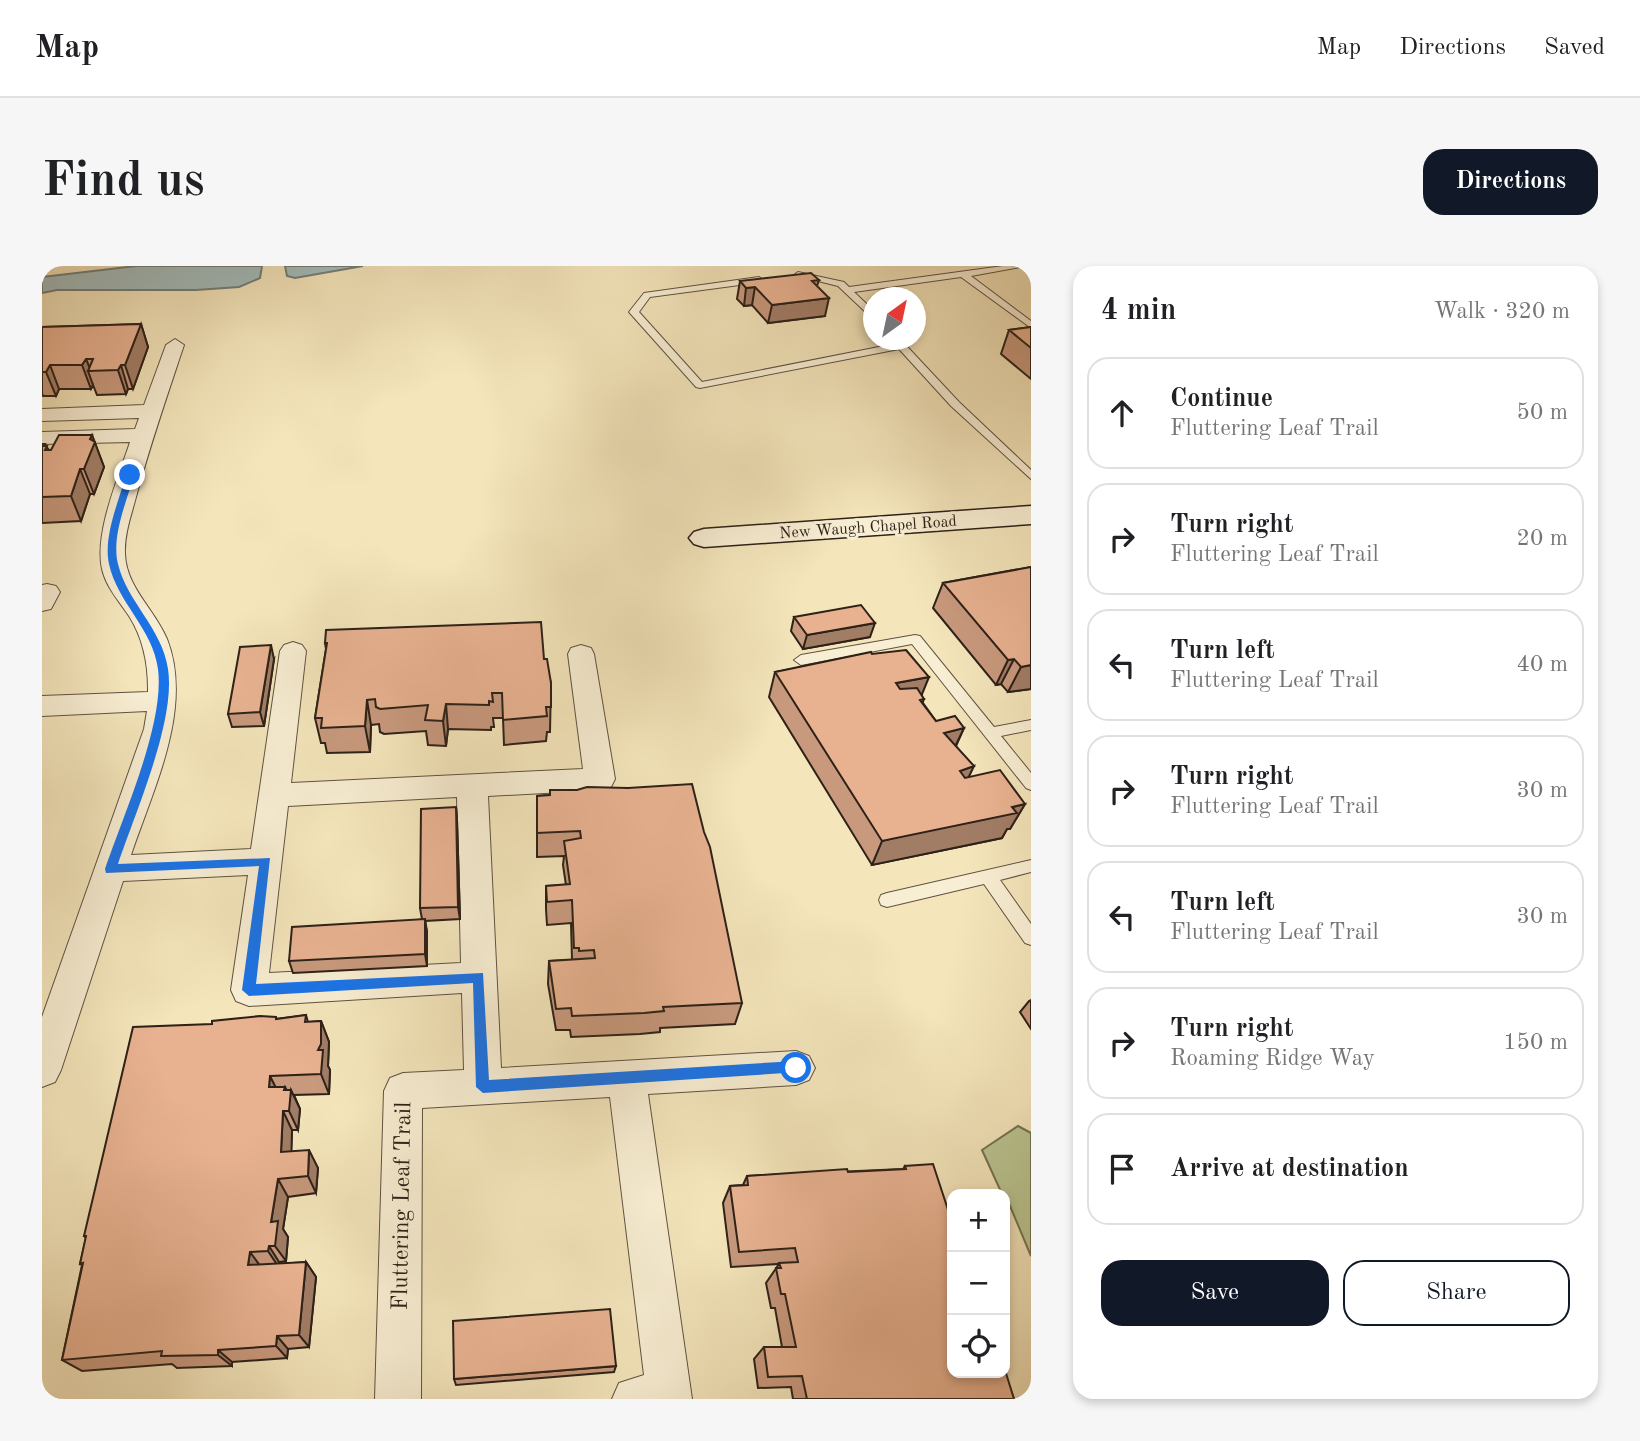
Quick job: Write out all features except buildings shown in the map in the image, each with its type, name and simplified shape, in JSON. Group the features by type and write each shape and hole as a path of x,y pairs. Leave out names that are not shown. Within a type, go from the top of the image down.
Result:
{"street":[{"path":"42,1070 158,729 163,701 163,668 147,625 123,591 113,562 114,536 175,345"},
{"path":"42,415 148,423"},
{"path":"42,438 148,423"},
{"name":"New Waugh Chapel Road","path":"704,538 1031,515"},
{"path":"293,651 249,990 479,977"},
{"path":"274,795 600,779 582,654"},
{"path":"42,706 163,701"},
{"path":"472,785 483,1087"},
{"path":"110,869 266,861"},
{"name":"Fluttering Leaf Trail","path":"398,1399 403,1091 796,1068"},
{"path":"627,1078 659,1398"}],"lane":[{"path":"847,290 1022,266"},
{"path":"784,276 797,274 841,284 863,307"},
{"path":"962,274 1031,325"},
{"path":"770,278 647,295 634,312 700,385 863,350"},
{"path":"906,350 955,404 1031,476"},
{"path":"801,660 915,639 1031,784"},
{"path":"990,733 1031,725"},
{"path":"887,900 1031,866"},
{"path":"988,876 1031,938"}],"green space":[{"path":"1018,1126 1031,1133 1031,1256 1010,1206 1010,1189 1000,1189 982,1150"}],"water":[{"path":"136,266 262,266 260,278 239,287 196,290 57,290 42,293 42,277"},
{"path":"285,266 363,266 295,278 287,276"}],"route":[{"path":"130,475 114,536 113,562 123,591 147,625 163,668 163,701 158,729 110,869 266,861 249,990 479,977 483,1087 796,1068"}]}
